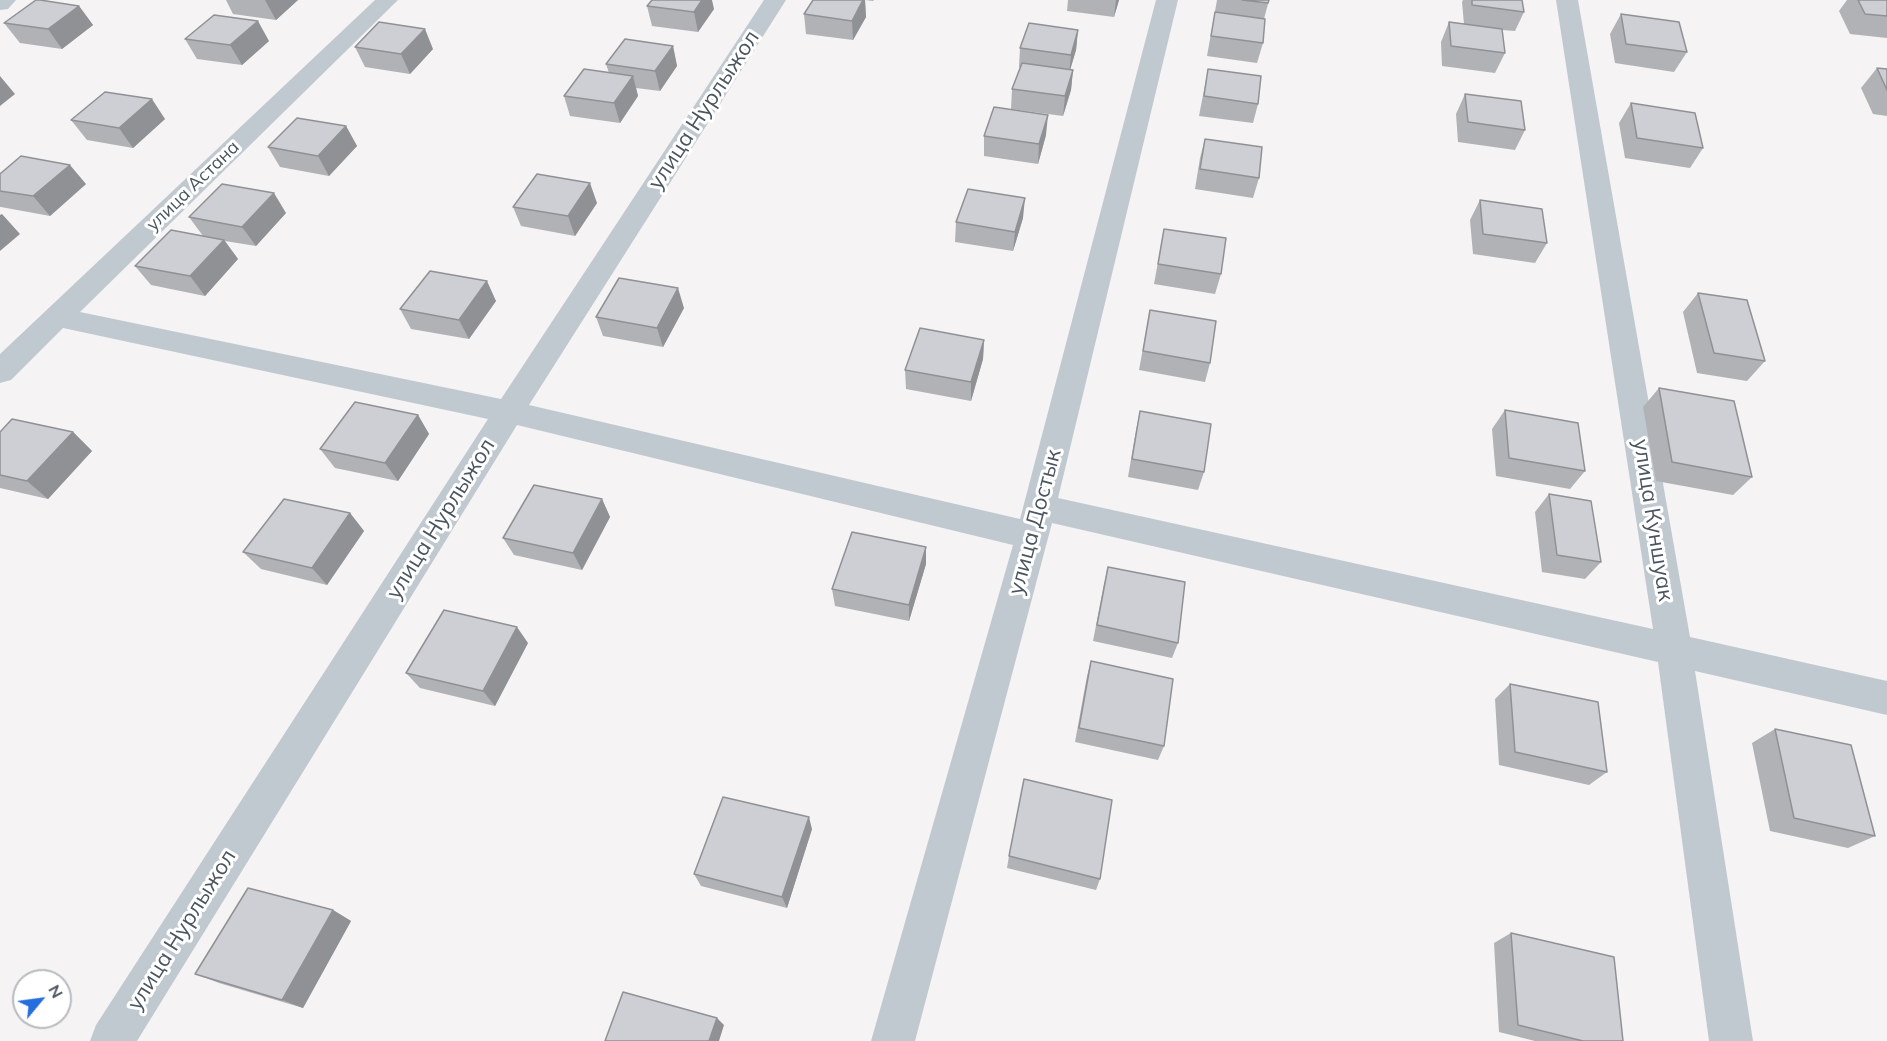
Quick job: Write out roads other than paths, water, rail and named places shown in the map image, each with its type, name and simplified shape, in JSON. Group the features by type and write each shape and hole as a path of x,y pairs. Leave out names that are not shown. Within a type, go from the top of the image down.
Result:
{"street":[{"path":"0,4 5,0"},
{"name":"улица Астана","path":"0,372 387,0"},
{"name":"улица Нурлыжол","path":"112,1041 509,412 775,0"},
{"name":"улица Достык","path":"893,1041 1036,522 1167,0"},
{"name":"улица Куншуак","path":"1568,0 1674,650 1731,1041"},
{"path":"58,317 1036,522 1674,650 1887,698"}]}
